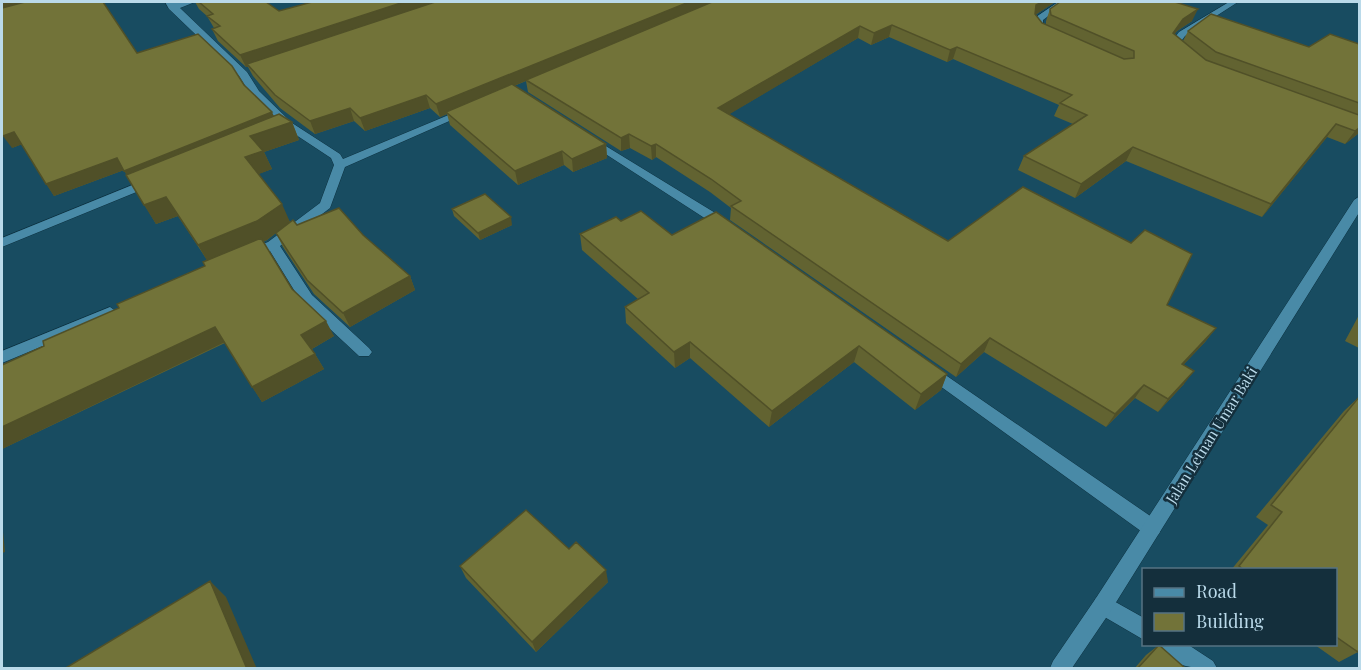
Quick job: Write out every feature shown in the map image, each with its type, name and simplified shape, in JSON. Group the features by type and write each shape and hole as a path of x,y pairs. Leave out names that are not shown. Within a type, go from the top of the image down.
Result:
{"street":[{"path":"170,4 190,2"},
{"path":"1053,38 1042,31 1038,25 1038,19 1063,2"},
{"path":"1197,62 1174,45 1182,34 1234,2"},
{"path":"170,4 249,72 255,93 282,127 336,156 340,165 326,205 273,245 230,263"},
{"path":"340,165 482,105"},
{"path":"583,135 738,234"},
{"path":"2,243 167,175"},
{"name":"Jalan Letnan Umar Baki","path":"1060,669 1103,605 1359,200"},
{"path":"273,245 307,299 364,352"},
{"path":"2,357 121,308"},
{"path":"911,357 1152,528"},
{"path":"1103,605 1142,629"},
{"path":"1169,646 1206,669"}],"building":[{"path":"25,2 103,2 137,53 198,34 232,66 244,85 272,112 124,171 117,158 46,184 14,132 3,136 2,134 2,8"},
{"path":"199,2 266,2 279,11 312,2 404,2 240,55 212,29 220,26 207,16 213,14"},
{"path":"435,2 689,2 436,104 426,95 360,118 350,108 310,121 275,95 247,64"},
{"path":"712,2 1042,2 1036,5 1035,14 1042,23 1124,59 1134,58 1134,51 1051,15 1050,9 1060,2 1175,2 1198,9 1183,19 1173,33 1206,60 1359,115 1359,128 1355,131 1336,124 1271,204 1133,147 1081,184 1024,156 1087,115 1060,103 1072,95 957,47 950,50 892,25 874,33 860,26 718,108 948,241 1023,187 1131,243 1145,230 1192,254 1167,305 1216,328 1182,364 1194,371 1168,399 1144,385 1115,414 990,338 961,364 731,206 741,201 711,179 656,144 651,146 629,134 621,138 526,80"},
{"path":"1211,14 1309,47 1330,34 1359,44 1359,103 1216,52 1188,31"},
{"path":"512,84 606,144 572,159 562,151 515,171 446,112"},
{"path":"279,114 292,122 250,136 263,151 245,157 282,204 257,221 198,245 166,197 144,205 126,175"},
{"path":"485,194 511,217 478,233 452,209"},
{"path":"339,208 363,235 410,276 343,313 307,280 276,233 293,220 297,225"},
{"path":"641,211 672,235 716,212 947,374 921,394 859,346 772,411 690,342 674,352 625,307 649,293 580,234 616,217 621,221"},
{"path":"261,238 292,289 326,321 301,335 315,354 252,387 215,327 2,427 2,365 44,346 43,341 119,308 117,304 205,266 203,262"},
{"path":"1359,397 1358,652 1337,637 1337,568 1242,568 1239,566 1282,512 1271,505"},
{"path":"526,510 569,549 576,542 606,570 532,642 460,566"},
{"path":"210,581 247,669 64,669"},
{"path":"1160,646 1186,669 1137,669"}]}
